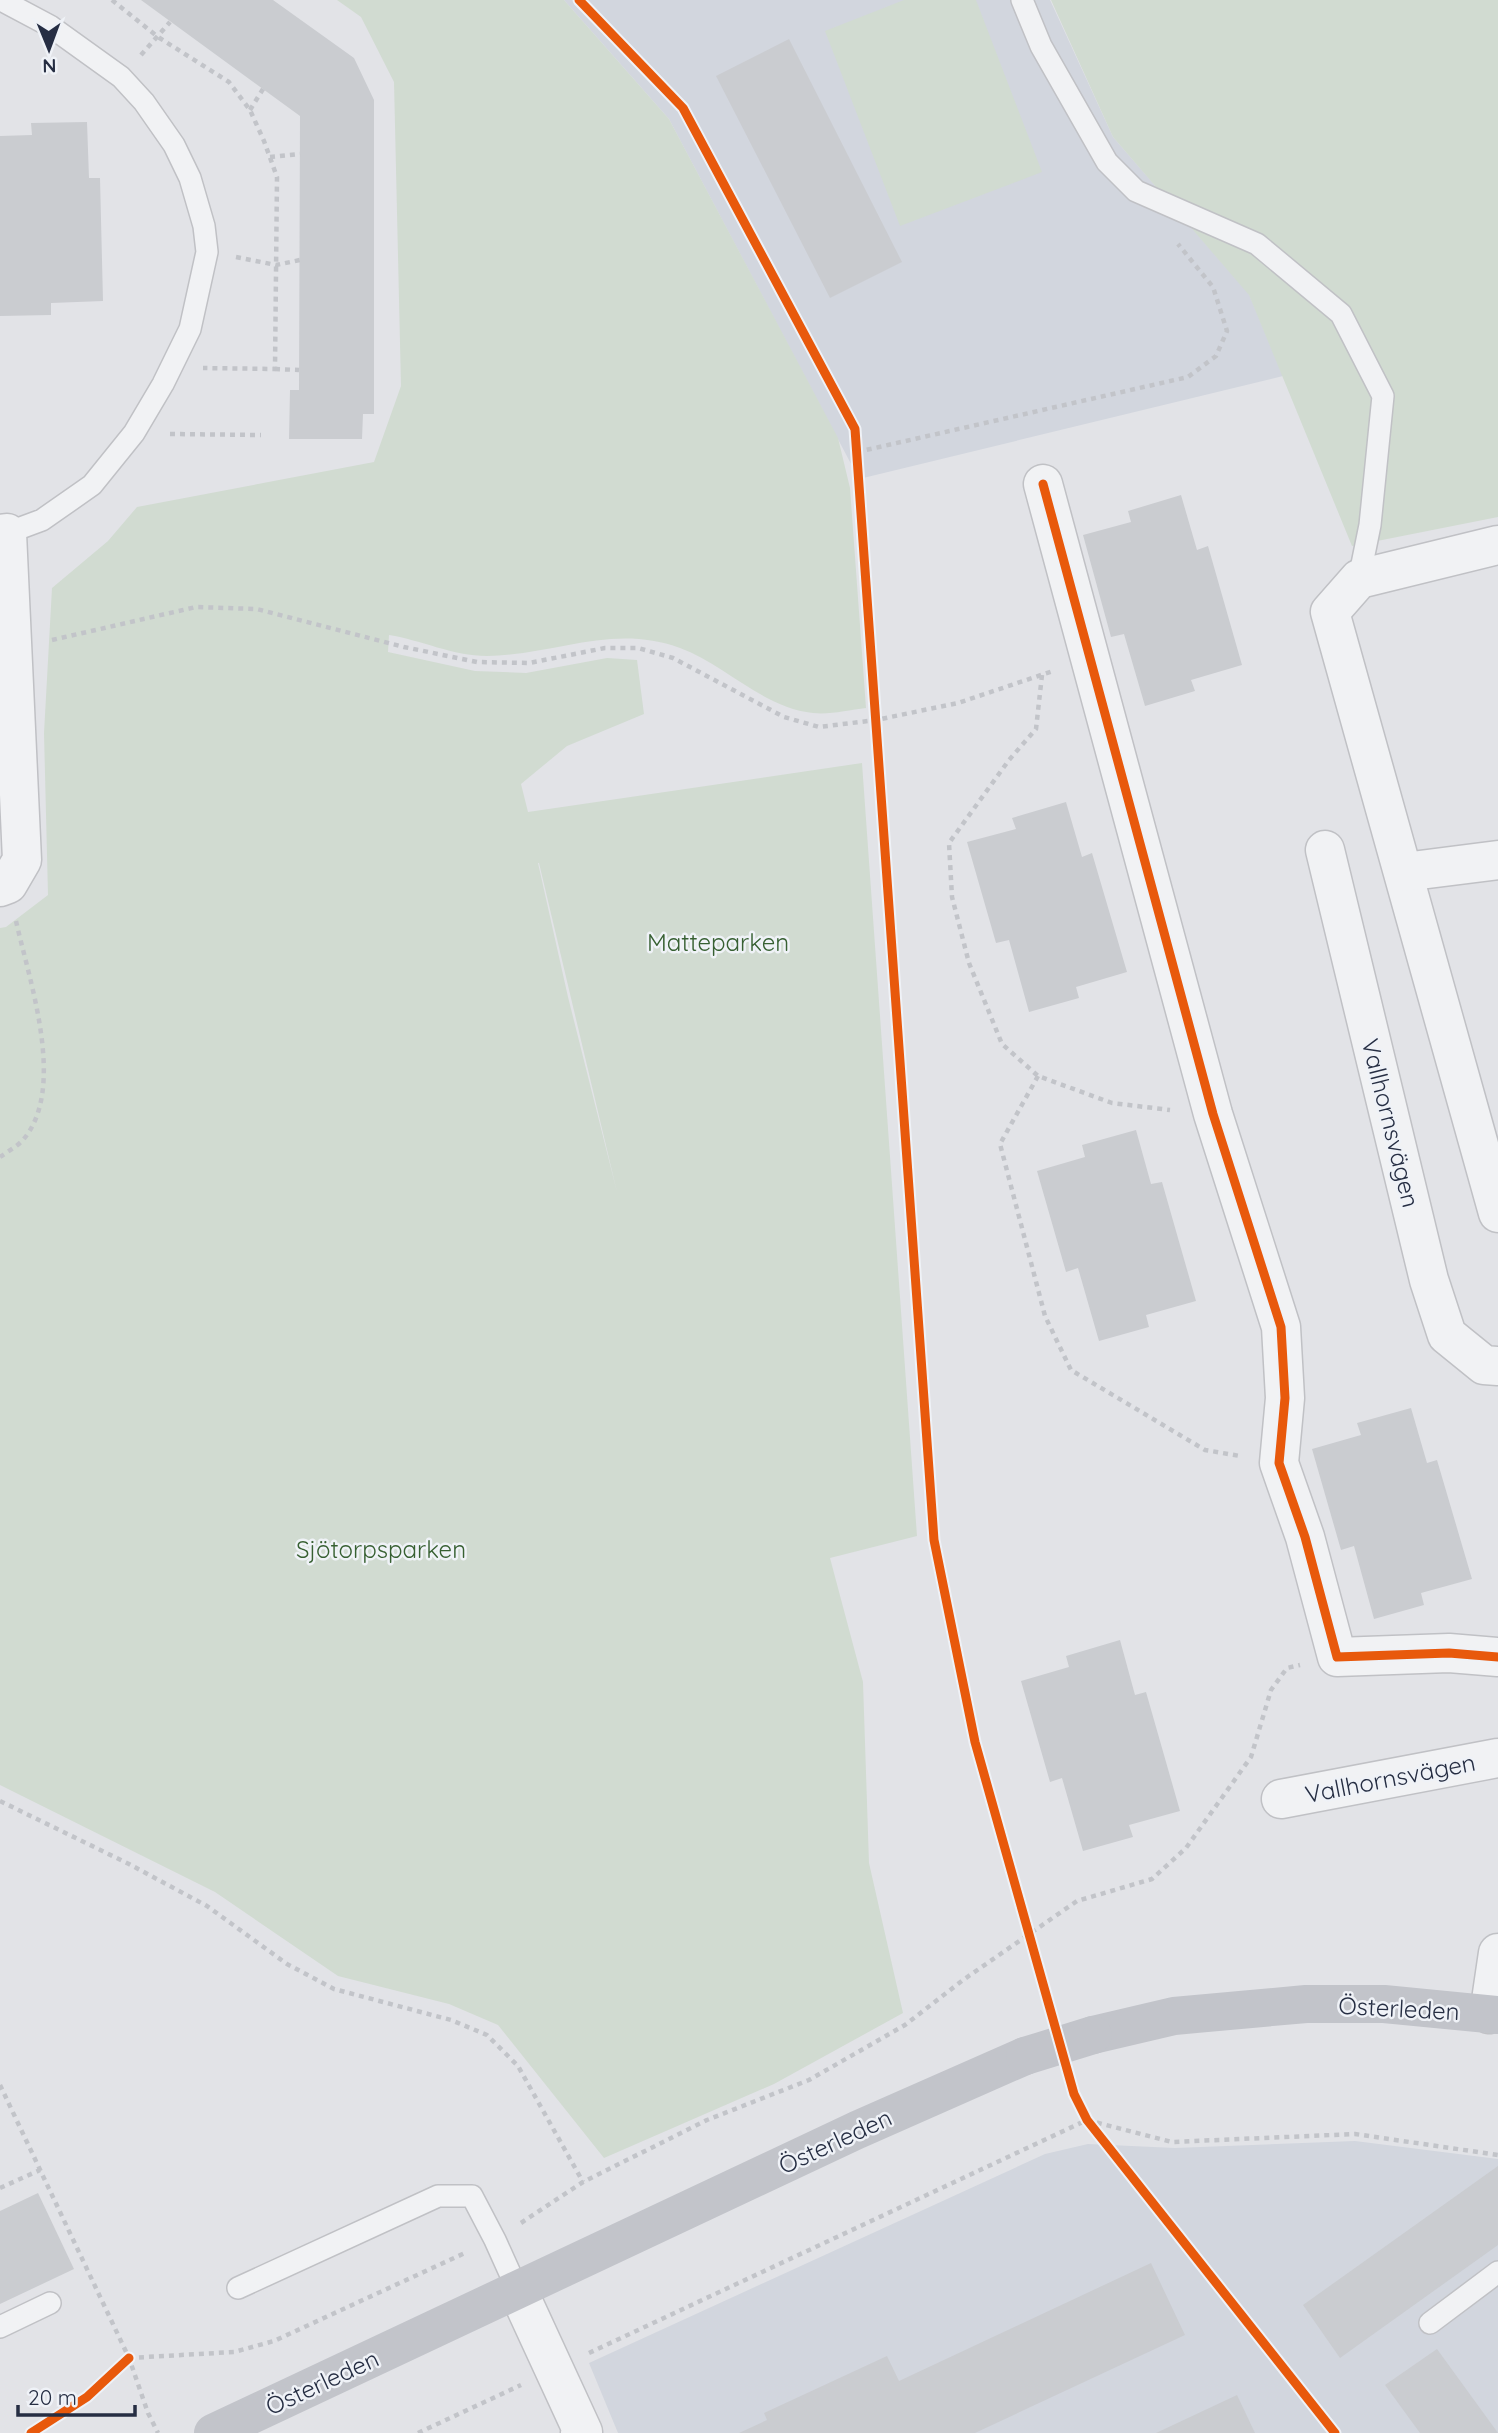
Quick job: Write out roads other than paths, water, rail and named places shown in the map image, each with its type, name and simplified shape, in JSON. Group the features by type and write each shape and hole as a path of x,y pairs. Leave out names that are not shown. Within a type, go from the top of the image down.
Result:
{"street":[{"path":"1043,484 1213,1114 1281,1326 1285,1398 1279,1463 1306,1537 1337,1657 1448,1653 1498,1657"},
{"path":"2,530 12,650 22,860 4,886"},
{"path":"1498,545 1359,579 1330,612 1498,1213"},
{"name":"Vallhornsvägen","path":"1325,850 1429,1280 1447,1335 1484,1365 1498,1366"},
{"path":"1404,873 1498,860"},
{"name":"Vallhornsvägen","path":"1281,1799 1498,1758"},
{"path":"1494,2014 1498,1953"},
{"name":"Österleden","path":"213,2433 857,2130 1026,2056 1093,2035 1174,2016 1306,2004 1384,2004 1494,2014"},
{"path":"518,2291 582,2432"}],"lane":[{"path":"1,0 50,26 121,77 144,102 174,145 190,178 204,226 207,251 190,329 134,433 92,485 42,520 2,530"},
{"path":"1022,0 1041,47 1107,162 1136,191 1257,244 1341,314 1383,396 1370,525 1359,579"},
{"path":"238,2288 438,2196 472,2196 518,2291"},
{"path":"1430,2323 1498,2272"},
{"path":"0,2328 50,2303"}],"park label":[{"name":"Matteparken","path":"718,942"},
{"name":"Sjötorpsparken","path":"381,1549"}]}
